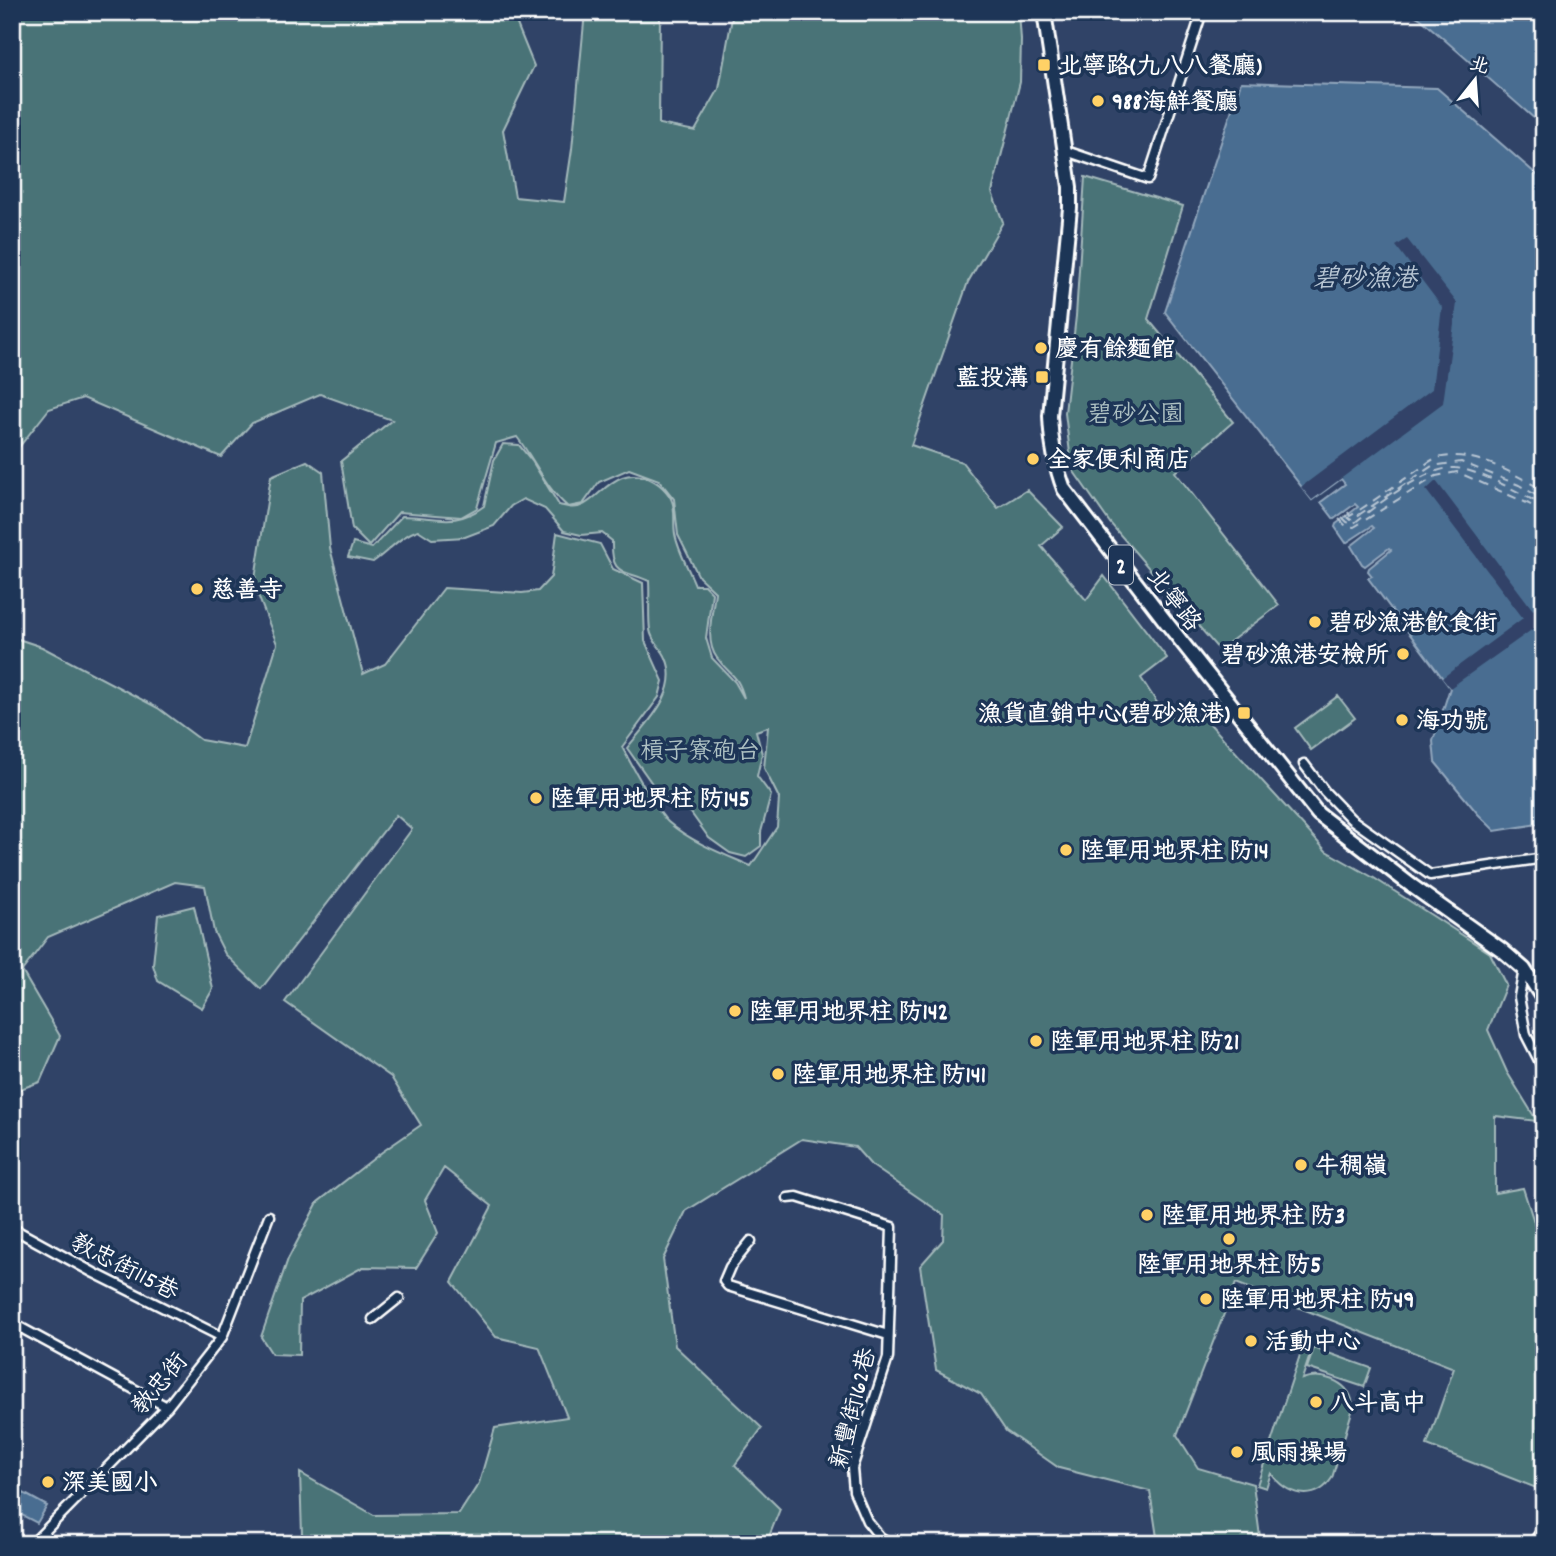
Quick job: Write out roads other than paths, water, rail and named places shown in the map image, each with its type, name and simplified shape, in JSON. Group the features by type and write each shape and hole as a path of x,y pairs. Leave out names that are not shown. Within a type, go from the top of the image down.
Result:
{"main road":[{"name":"北寧路","path":"1044,12 1066,151 1070,208 1050,416 1053,444 1064,488 1126,571 1318,814 1502,950 1524,969 1544,1000"}],"street":[{"path":"1066,151 1147,179 1202,12"},
{"path":"1304,764 1325,792 1351,819 1430,874 1544,858"},
{"path":"1524,969 1519,997 1526,1035 1544,1070"},
{"name":"新豐街162巷","path":"788,1198 797,1197 892,1227 888,1357 852,1468 854,1491 867,1521 880,1537 891,1544"},
{"name":"教忠街","path":"32,1544 167,1407 222,1337 269,1216"},
{"name":"教忠街115巷","path":"12,1228 222,1337"},
{"path":"751,1241 727,1272 724,1281 728,1286 888,1335"},
{"path":"373,1319 399,1298"},
{"path":"12,1323 167,1407"},
{"path":"1532,1544 1544,1528"},
{"path":"12,1539 18,1544"}],"water":[{"path":"1409,12 1544,12 1544,127 1421,19"},
{"name":"碧砂漁港","path":"1241,82 1437,88 1544,181 1544,823 1495,831 1435,762 1433,741 1450,688 1368,578 1372,576 1369,568 1391,550 1389,548 1365,566 1362,564 1351,546 1374,528 1372,526 1346,543 1335,527 1336,524 1358,507 1355,504 1334,519 1321,502 1345,484 1341,479 1312,500 1165,312"},
{"path":"16,1489 47,1506 37,1523 12,1510 12,1495"}],"place":[{"name":"北寧路(九八八餐廳)","path":"1044,65"},
{"name":"988海鮮餐廳","path":"1098,101"},
{"name":"慶有餘麵館","path":"1041,348"},
{"name":"藍投溝","path":"1042,377"},
{"name":"全家便利商店","path":"1033,459"},
{"name":"慈善寺","path":"197,589"},
{"name":"碧砂漁港飲食街","path":"1315,622"},
{"name":"碧砂漁港安檢所","path":"1403,654"},
{"name":"漁貨直銷中心(碧砂漁港)","path":"1244,713"},
{"name":"海功號","path":"1402,720"},
{"name":"陸軍用地界柱 防145","path":"536,798"},
{"name":"陸軍用地界柱 防14","path":"1066,850"},
{"name":"陸軍用地界柱 防142","path":"735,1011"},
{"name":"陸軍用地界柱 防21","path":"1036,1041"},
{"name":"陸軍用地界柱 防141","path":"778,1074"},
{"name":"牛稠嶺","path":"1301,1165"},
{"name":"陸軍用地界柱 防3","path":"1147,1215"},
{"name":"陸軍用地界柱 防5","path":"1229,1239"},
{"name":"陸軍用地界柱 防49","path":"1206,1299"},
{"name":"活動中心","path":"1251,1341"},
{"name":"八斗高中","path":"1316,1402"},
{"name":"風雨操場","path":"1237,1452"},
{"name":"深美國小","path":"48,1482"}],"park label":[{"name":"碧砂公園","path":"1136,413"},
{"name":"槓子寮砲台","path":"700,750"}]}
